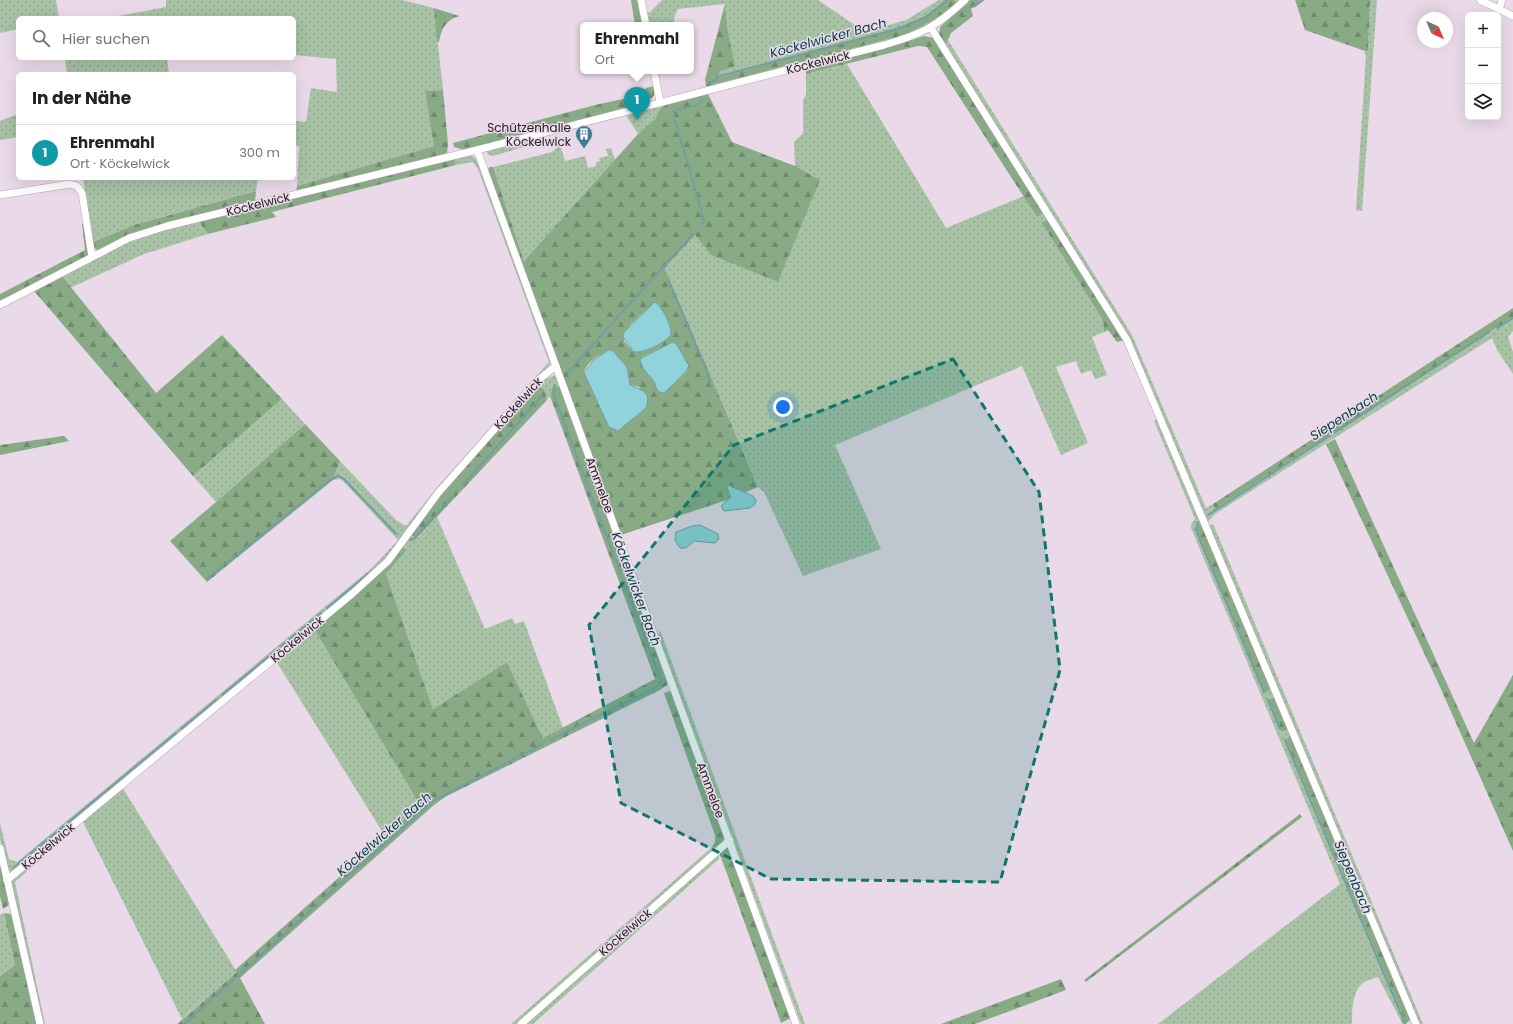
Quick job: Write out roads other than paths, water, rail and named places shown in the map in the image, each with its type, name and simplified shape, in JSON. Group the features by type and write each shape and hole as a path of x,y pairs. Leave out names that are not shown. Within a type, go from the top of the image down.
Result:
{"street":[{"path":"641,0 645,22"},
{"name":"Köckelwick","path":"0,305 129,238 167,226 477,150 884,45 910,37 931,28 965,0"},
{"path":"1480,0 1513,16"},
{"path":"1499,9 1502,0"},
{"path":"931,28 1127,340 1416,1024"},
{"path":"655,74 660,102"},
{"name":"Ammeloe","path":"477,150 796,1024"},
{"path":"0,195 70,184 77,186 82,193 92,257"},
{"name":"Köckelwick","path":"7,880 353,593 388,561 438,493 537,381 556,366"},
{"name":"Köckelwick","path":"521,1024 730,840"},
{"name":"Köckelwick","path":"0,848 40,1024"}],"water":[{"path":"655,302 661,308 666,317 670,326 671,335 654,347 644,351 634,352 623,337 624,332"},
{"path":"673,342 677,345 689,366 682,376 664,393 659,392 643,368 640,359"},
{"path":"608,350 612,350 627,367 630,385 644,392 648,398 646,408 618,431 609,427 584,373 593,361"},
{"path":"728,485 753,496 756,500 755,504 750,508 724,511 721,506 731,497 727,488"},
{"path":"700,525 718,534 719,539 715,543 694,541 686,548 680,548 675,540 676,532 692,526"}],"waterway":[{"name":"Köckelwicker Bach","path":"709,84 720,76 897,29 926,17 947,0"},
{"name":"Köckelwicker Bach","path":"970,7 975,6 983,0"},
{"name":"Köckelwicker Bach","path":"702,224 704,220 674,117 674,112 697,105 703,99"},
{"name":"Köckelwicker Bach","path":"568,372 693,234"},
{"path":"668,280 707,371 711,386"},
{"name":"Siepenbach","path":"1497,328 1513,318"},
{"name":"Siepenbach","path":"1208,515 1489,332"},
{"name":"Köckelwicker Bach","path":"550,740 655,688 661,681 553,393 555,385"},
{"path":"462,486 542,396"},
{"path":"208,578 330,480 338,476 344,479 396,534"},
{"path":"410,540 415,538 453,496"},
{"name":"Siepenbach","path":"1198,522 1196,528 1197,533 1264,692"},
{"path":"327,608 368,574"},
{"path":"222,695 321,613"},
{"path":"181,729 216,700"},
{"name":"Siepenbach","path":"1268,700 1280,729"},
{"path":"13,868 176,733"},
{"name":"Siepenbach","path":"1285,740 1404,1021"},
{"name":"Köckelwicker Bach","path":"324,898 433,801 543,744"},
{"path":"0,864 2,871"},
{"name":"Köckelwicker Bach","path":"184,1024 318,904"}],"place":[{"name":"Ehrenmahl","path":"637,120"},
{"name":"Schützenhalle Köckelwick","path":"584,149"}]}
